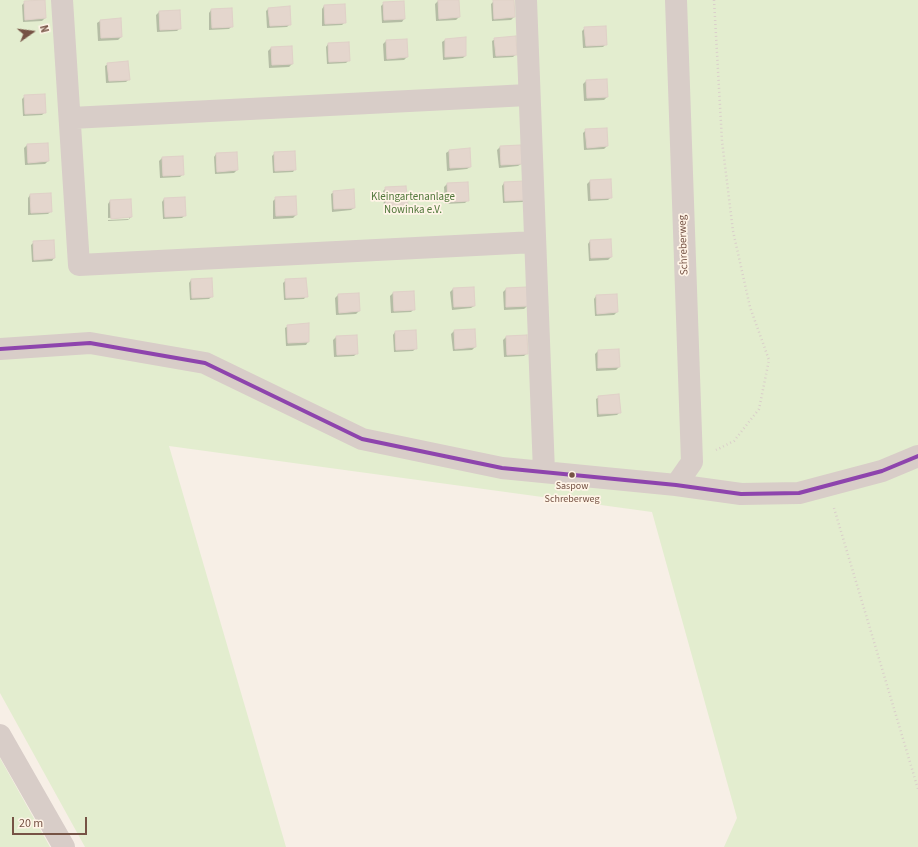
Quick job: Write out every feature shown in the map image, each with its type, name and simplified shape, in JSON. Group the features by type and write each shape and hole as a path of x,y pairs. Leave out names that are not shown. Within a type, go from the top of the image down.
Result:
{"street":[{"path":"62,0 79,265 535,242"},
{"path":"526,0 528,95 544,472"},
{"name":"Schreberweg","path":"676,0 692,462"},
{"path":"70,118 528,95"},
{"path":"0,349 90,343 205,363 362,439 502,468 676,485 741,494 800,493 882,471 918,456"},
{"path":"676,485 692,462"},
{"path":"0,735 64,847"}],"path":[{"path":"692,462 734,442 759,409 769,360 750,307 733,230 722,141 714,0"},
{"path":"827,486 918,789"}],"green space":[{"name":"Kleingartenanlage Nowinka e.V.","path":"0,0 918,0 918,847 724,847 737,818 652,512 169,446 286,847 85,847 0,693"},
{"path":"0,758 50,847 0,847"}],"building":[{"path":"45,0 46,18 25,20 24,1"},
{"path":"438,0 459,0 460,17 439,19"},
{"path":"493,0 514,0 515,17 494,19"},
{"path":"404,1 405,19 384,20 383,2"},
{"path":"345,4 346,23 325,24 324,5"},
{"path":"290,6 291,25 270,26 268,8"},
{"path":"232,8 233,27 212,28 211,9"},
{"path":"180,10 181,29 160,30 159,11"},
{"path":"121,18 122,37 101,38 100,20"},
{"path":"606,26 607,45 586,46 584,27"},
{"path":"516,36 517,55 496,56 494,38"},
{"path":"466,37 466,56 445,57 445,39"},
{"path":"407,39 408,57 387,59 386,40"},
{"path":"349,42 350,61 329,62 328,43"},
{"path":"292,46 293,64 272,65 271,47"},
{"path":"128,61 130,80 109,81 107,63"},
{"path":"607,79 608,97 587,98 586,80"},
{"path":"45,94 46,113 25,114 24,95"},
{"path":"607,128 608,146 587,148 585,129"},
{"path":"48,143 49,161 28,163 27,144"},
{"path":"521,145 522,164 501,165 500,146"},
{"path":"470,148 471,167 450,168 449,150"},
{"path":"295,151 296,170 275,171 274,152"},
{"path":"237,152 238,170 217,172 216,153"},
{"path":"183,156 184,175 163,176 162,157"},
{"path":"611,179 612,198 591,199 590,180"},
{"path":"525,181 526,200 505,201 504,182"},
{"path":"468,182 469,201 448,202 447,183"},
{"path":"406,186 408,205 386,206 385,187"},
{"path":"354,189 355,208 334,209 333,191"},
{"path":"51,193 52,212 31,213 30,194"},
{"path":"296,196 297,215 276,216 275,197"},
{"path":"185,197 186,216 165,217 164,198"},
{"path":"131,199 132,217 111,219 110,200"},
{"path":"611,239 612,257 591,258 590,240"},
{"path":"54,240 55,258 34,260 33,241"},
{"path":"212,278 213,297 192,298 191,279"},
{"path":"306,278 308,297 286,298 285,279"},
{"path":"474,287 475,306 454,307 453,288"},
{"path":"527,287 528,306 506,307 506,288"},
{"path":"414,291 415,310 394,311 393,292"},
{"path":"359,293 360,311 339,313 338,294"},
{"path":"617,294 618,312 597,314 596,295"},
{"path":"309,323 309,342 288,343 287,325"},
{"path":"475,329 476,347 455,349 454,330"},
{"path":"416,330 417,349 396,350 395,331"},
{"path":"357,335 358,354 337,355 336,336"},
{"path":"527,335 528,354 507,355 506,336"},
{"path":"619,349 620,367 598,368 598,350"},
{"path":"619,394 621,413 599,414 598,396"}],"transit line":[{"name":"20","path":"0,349 90,343 205,363 362,439 502,468 676,485 741,494 799,493 882,471 918,456"}],"place":[{"name":"Saspow Schreberweg","path":"572,475"}]}
